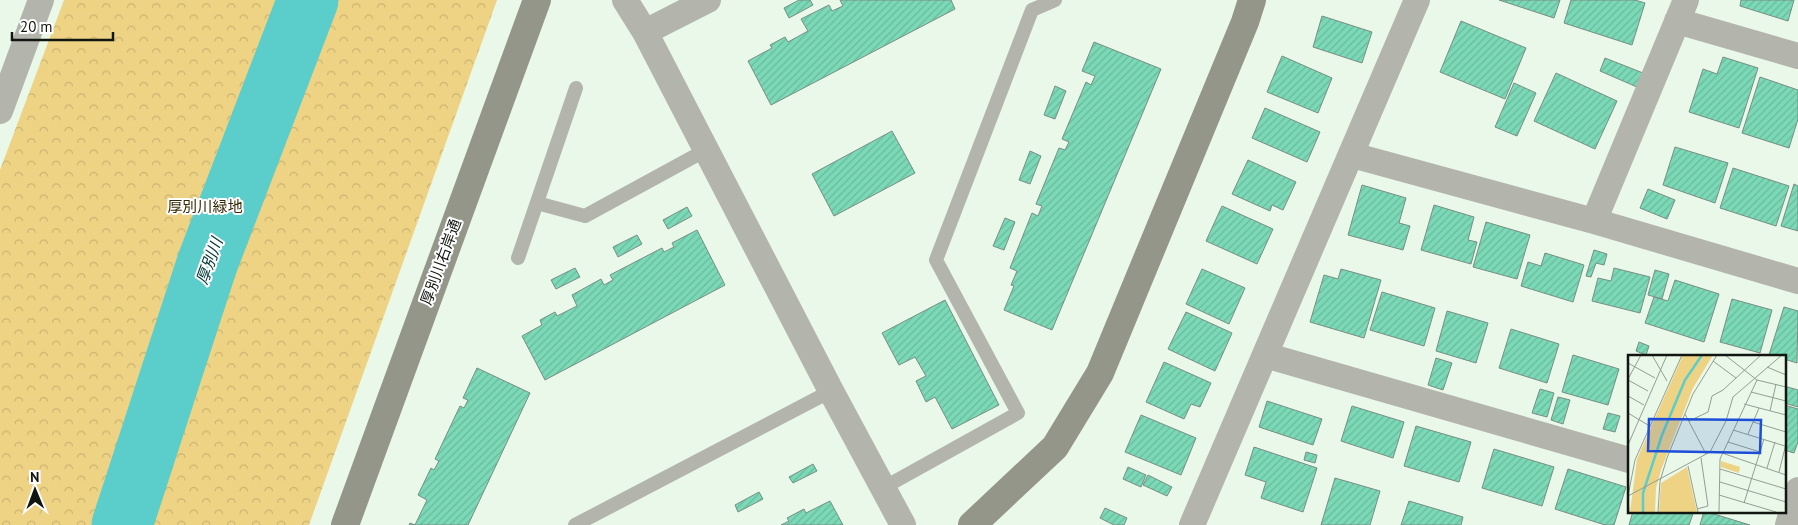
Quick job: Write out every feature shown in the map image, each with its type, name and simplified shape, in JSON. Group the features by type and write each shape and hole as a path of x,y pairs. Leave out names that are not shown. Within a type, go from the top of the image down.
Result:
{"street":[{"path":"0,109 42,0"},
{"name":"厚別川右岸通","path":"345,525 538,0"},
{"path":"625,0 645,32 831,391 903,525"},
{"path":"645,32 708,0"},
{"path":"972,525 1055,447 1100,373 1241,31 1252,0"},
{"path":"1192,525 1417,0"},
{"path":"1594,221 1682,10 1798,56"},
{"path":"1352,155 1594,221 1798,281"},
{"path":"1265,354 1628,460"}],"lane":[{"path":"883,488 1018,413 936,260 1032,10 1055,0"},
{"path":"518,258 576,88"},
{"path":"537,203 585,216 706,150"},
{"path":"575,525 831,391"}],"green space":[{"name":"厚別川緑地","path":"64,0 497,0 309,525 0,525 0,170"}],"building":[{"path":"799,0 810,0 813,5 789,18 784,8"},
{"path":"840,0 951,0 955,9 771,105 748,61 772,48 770,45 785,37 788,42 808,31 801,19 829,5 832,11 843,6"},
{"path":"1499,0 1560,0 1554,18"},
{"path":"1571,0 1635,0 1645,3 1632,45 1564,23"},
{"path":"1741,0 1794,0 1788,21 1740,6"},
{"path":"1322,16 1372,32 1362,63 1313,47"},
{"path":"1461,21 1526,48 1505,99 1440,72"},
{"path":"1094,42 1161,69 1052,330 1004,310 1014,286 1011,285 1017,271 1010,268 1032,213 1038,216 1042,206 1036,204 1059,148 1065,150 1069,142 1062,139 1086,82 1091,85 1095,76 1082,71"},
{"path":"1282,56 1332,78 1318,113 1267,92"},
{"path":"1723,57 1758,68 1739,128 1689,112 1703,69 1717,74"},
{"path":"1605,58 1643,73 1637,87 1600,71"},
{"path":"1556,73 1617,101 1595,149 1534,121"},
{"path":"1760,77 1798,90 1798,119 1789,148 1742,133"},
{"path":"1514,83 1536,93 1517,136 1495,127"},
{"path":"1055,86 1066,91 1055,119 1044,115"},
{"path":"1265,108 1320,132 1307,162 1252,138"},
{"path":"892,131 915,173 834,216 812,174"},
{"path":"1675,147 1728,163 1715,203 1663,185"},
{"path":"1030,151 1041,156 1030,184 1019,180"},
{"path":"1248,160 1296,182 1283,210 1272,205 1270,211 1232,194"},
{"path":"1733,168 1789,186 1776,226 1720,208"},
{"path":"1794,184 1798,186 1798,231 1781,226"},
{"path":"1362,185 1406,198 1399,223 1410,226 1403,250 1348,235"},
{"path":"1648,189 1675,200 1667,219 1640,208"},
{"path":"1434,205 1474,217 1468,240 1477,242 1471,264 1421,250"},
{"path":"1222,206 1273,229 1257,264 1206,241"},
{"path":"687,207 692,216 668,229 663,220"},
{"path":"1005,218 1015,222 1004,250 993,246"},
{"path":"1486,222 1530,235 1517,279 1473,267"},
{"path":"697,230 725,285 545,380 522,336 542,325 540,320 555,312 557,316 577,306 572,295 601,279 604,285 613,280 610,275 662,248 664,252 674,247 672,243"},
{"path":"637,235 642,244 618,257 613,247"},
{"path":"1594,250 1607,254 1604,265 1596,263 1591,277 1586,276"},
{"path":"1545,253 1584,265 1573,302 1521,286 1528,262 1541,266"},
{"path":"575,268 580,277 556,289 551,280"},
{"path":"1614,268 1650,277 1640,313 1592,301 1598,278 1611,281"},
{"path":"1202,269 1245,288 1229,324 1186,304"},
{"path":"1341,269 1381,280 1364,338 1310,322 1324,275 1338,279"},
{"path":"1655,270 1669,274 1662,299 1648,295"},
{"path":"1675,280 1719,294 1704,342 1645,323 1654,297 1668,301"},
{"path":"1382,292 1435,308 1424,346 1370,330"},
{"path":"1732,299 1772,310 1760,353 1720,342"},
{"path":"945,300 999,405 952,429 935,397 926,402 916,381 926,376 915,357 899,365 882,333"},
{"path":"1784,307 1798,311 1797,363 1786,360 1786,355 1769,355"},
{"path":"1447,311 1488,323 1476,363 1436,351"},
{"path":"1186,312 1232,333 1215,371 1168,349"},
{"path":"1511,329 1559,344 1547,383 1499,368"},
{"path":"1639,342 1649,346 1646,355 1636,351"},
{"path":"1573,355 1619,369 1608,405 1562,392"},
{"path":"1436,358 1452,363 1443,390 1428,385"},
{"path":"1164,362 1211,383 1200,407 1191,404 1184,419 1146,402"},
{"path":"477,368 530,393 468,525 415,525 427,500 418,495 431,468 434,470 439,461 435,459 460,406 464,408 468,400 463,398"},
{"path":"1786,387 1798,390 1798,407 1786,404"},
{"path":"1540,389 1554,393 1547,417 1532,413"},
{"path":"1558,397 1570,400 1563,424 1551,420"},
{"path":"1267,401 1322,419 1313,445 1259,427"},
{"path":"1352,406 1404,422 1393,458 1341,441"},
{"path":"1786,406 1798,409 1798,442 1794,453 1786,451"},
{"path":"1608,413 1620,416 1615,432 1603,429"},
{"path":"1141,415 1196,438 1181,475 1125,452"},
{"path":"1416,426 1471,442 1459,482 1404,466"},
{"path":"1254,447 1317,468 1303,512 1261,498 1266,482 1245,475"},
{"path":"1494,449 1554,467 1542,506 1482,488"},
{"path":"1306,452 1317,455 1315,463 1304,460"},
{"path":"813,464 817,471 793,483 789,477"},
{"path":"1128,467 1146,475 1141,487 1123,479"},
{"path":"1568,469 1626,487 1614,525 1605,525 1555,509"},
{"path":"1148,475 1172,487 1167,496 1143,485"},
{"path":"1335,478 1380,491 1370,525 1321,525"},
{"path":"759,492 763,499 738,512 735,505"},
{"path":"830,501 843,525 781,525 789,521 787,518 804,509 806,513"},
{"path":"1409,501 1463,517 1461,525 1401,525"},
{"path":"1105,508 1127,518 1124,525 1114,525 1100,518"},
{"path":"1633,512 1694,512 1689,525 1629,525"},
{"path":"1704,512 1707,512 1750,525 1700,525"}],"waterway":[{"name":"厚別川","path":"122,525 207,264 308,0"}]}
